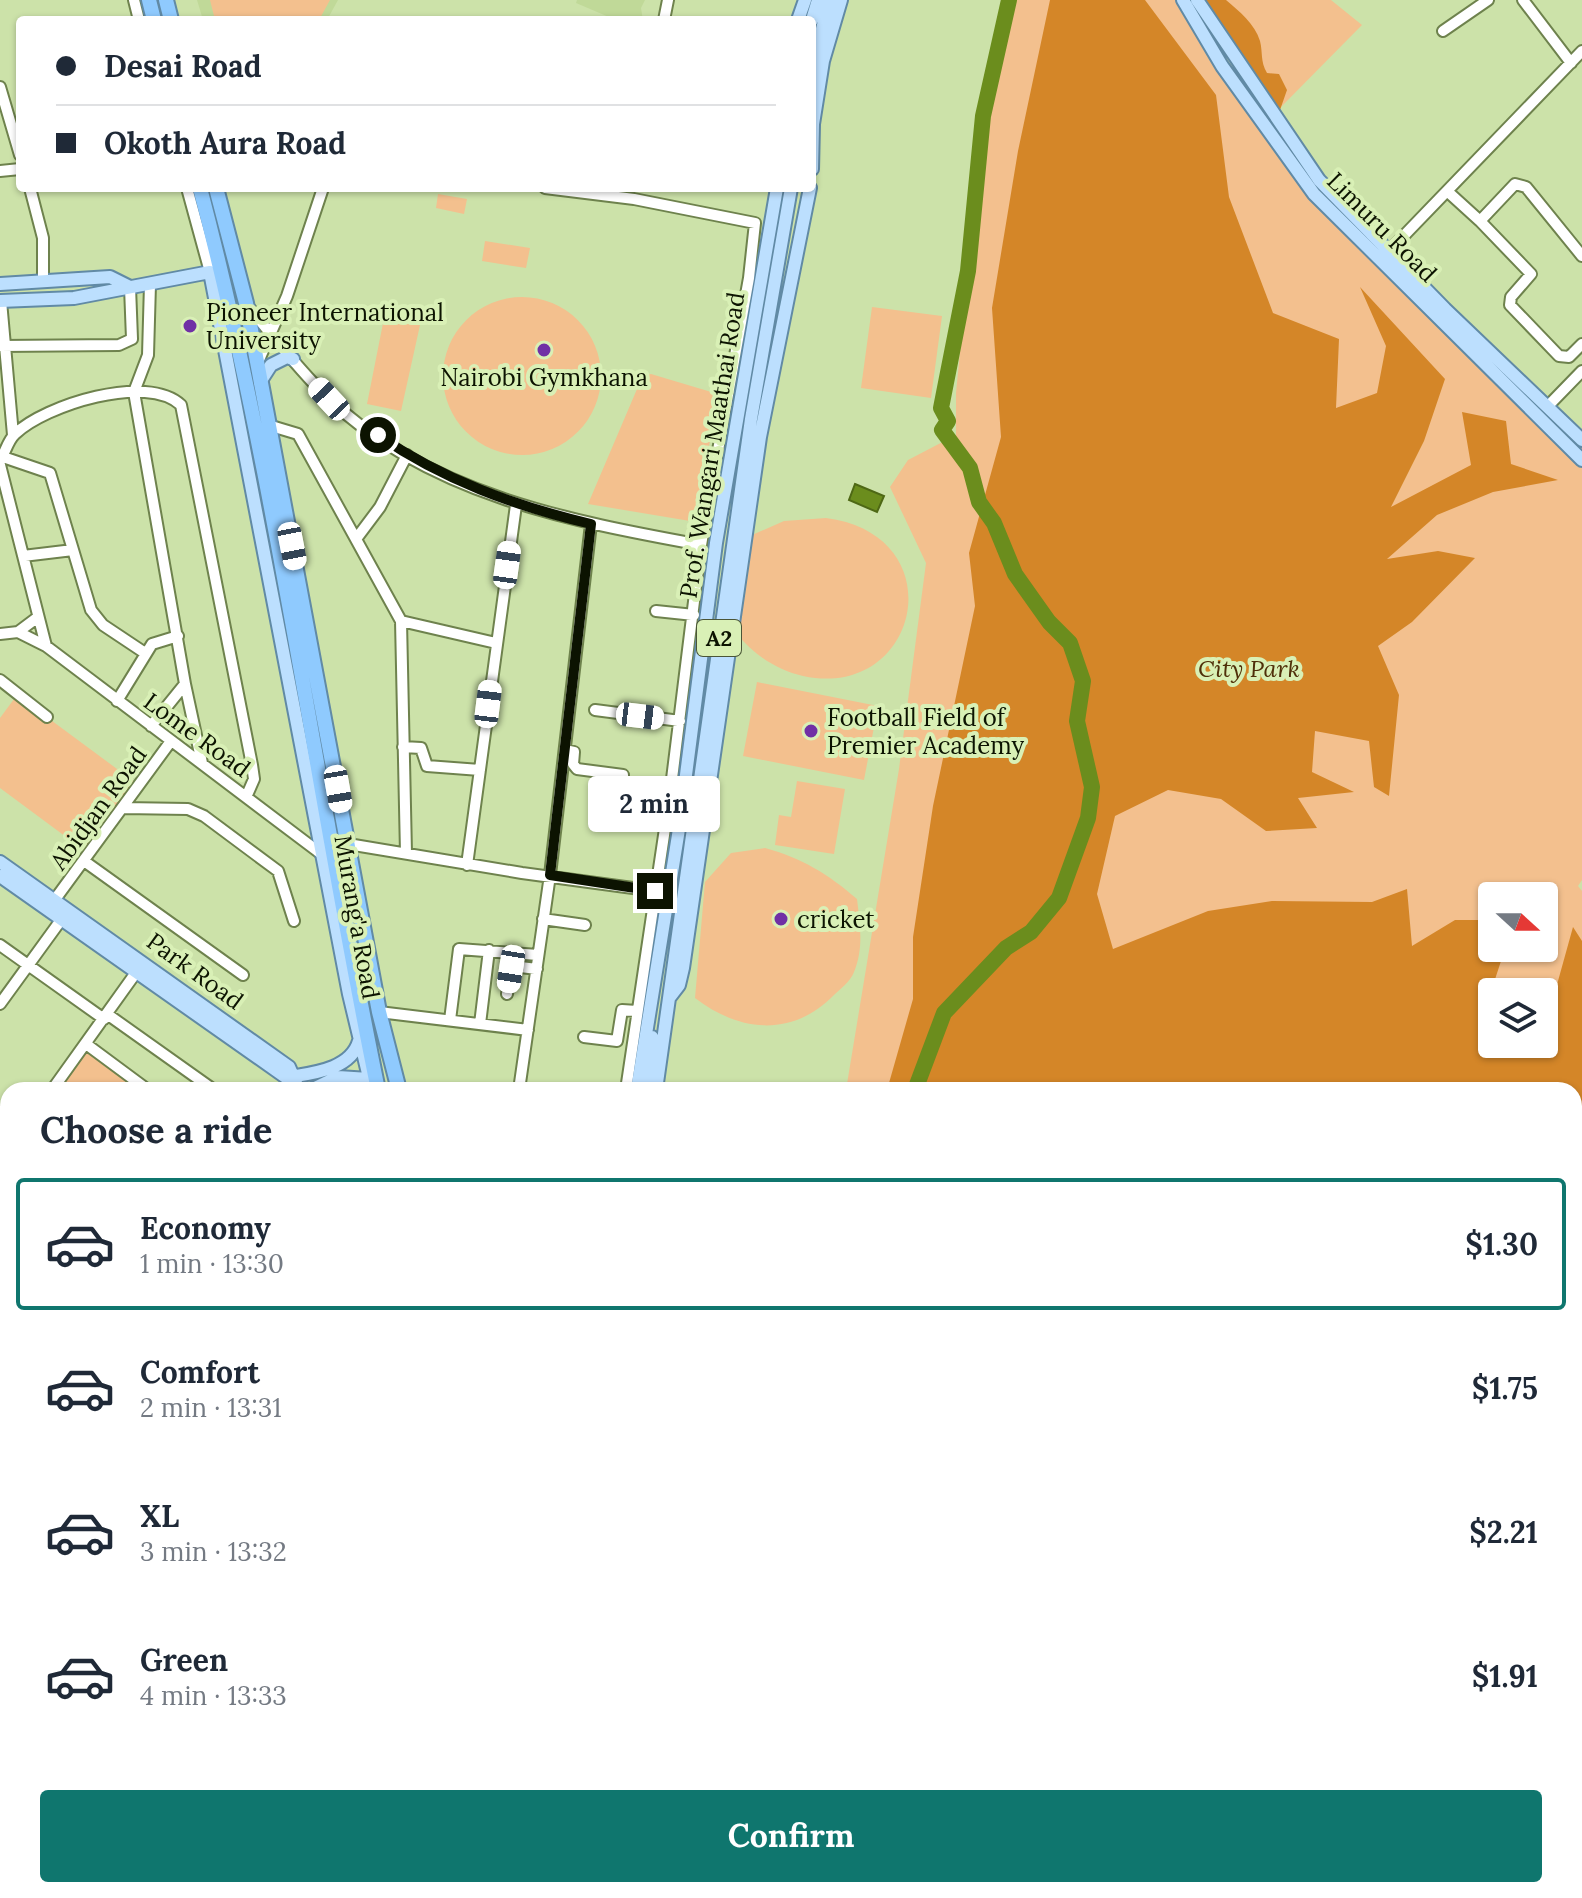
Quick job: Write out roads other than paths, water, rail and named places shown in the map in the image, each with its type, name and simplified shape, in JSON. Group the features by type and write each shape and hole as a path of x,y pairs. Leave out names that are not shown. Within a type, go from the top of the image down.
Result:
{"highway":[{"name":"Murang'a Road","path":"201,192 229,294 254,417 372,1082"},
{"name":"Murang'a Road","path":"217,192 246,303 379,1012 397,1082"}],"main road":[{"path":"816,24 818,0"},
{"path":"816,24 830,0"},
{"path":"816,105 823,61 841,0"},
{"name":"Limuru Road","path":"1183,0 1222,66 1314,194 1543,410 1582,440"},
{"name":"Limuru Road","path":"1197,0 1319,180 1391,249 1543,410 1582,460"},
{"name":"Prof. Wangari Maathai Road","path":"638,1082 679,829 716,543 776,192"},
{"name":"Prof. Wangari Maathai Road","path":"657,1082 751,419 790,192"},
{"path":"668,999 679,985 683,968 760,437 809,192"},
{"path":"0,301 74,298 210,272"},
{"name":"Murang'a Road","path":"210,272 359,1041 372,1082"},
{"path":"0,284 110,277 130,287"},
{"path":"260,382 276,362 293,359"},
{"name":"Park Road","path":"0,862 56,898 289,1067 291,1081"},
{"name":"Park Road","path":"1,879 291,1081"},
{"path":"649,1082 657,954"},
{"path":"650,1082 664,1024"},
{"path":"291,1081 337,1064 353,1053 359,1041"},
{"path":"328,1082 338,1077 357,1082"}],"street":[{"path":"1443,31 1488,0"},
{"path":"1523,0 1571,63"},
{"path":"1391,249 1582,51"},
{"path":"0,87 16,141"},
{"path":"1480,221 1510,188 1520,184 1582,256"},
{"path":"1447,191 1531,274 1511,297 1510,305 1559,356 1569,357 1582,344"},
{"path":"31,192 42,232 43,282"},
{"name":"Murang'a Road","path":"188,192 210,272"},
{"path":"256,365 271,334 322,192"},
{"path":"604,192 634,194 755,223 749,278 701,545 680,721 627,1082"},
{"path":"150,284 148,355 134,392 185,684 202,763"},
{"path":"2,345 119,345 132,339 130,287"},
{"path":"0,301 5,406 13,435"},
{"path":"246,303 329,399 407,455 516,505 591,524 701,545"},
{"path":"1543,410 1582,371"},
{"path":"46,646 1,459 13,435 39,417 84,399 134,392 178,402 187,426 252,765 254,779 247,795"},
{"path":"268,425 298,434 401,621 406,853"},
{"path":"356,539 380,507 407,455"},
{"path":"1,459 50,473 96,618 145,653"},
{"path":"467,865 516,505"},
{"path":"520,1082 550,875 591,524"},
{"path":"23,556 73,550"},
{"path":"656,611 694,615"},
{"path":"0,634 18,632 38,617"},
{"path":"401,621 496,643"},
{"name":"Lome Road","path":"18,632 46,646 324,856"},
{"path":"117,701 143,664 145,653 158,640 178,636"},
{"path":"0,680 47,717"},
{"path":"151,726 185,684"},
{"path":"595,710 680,721"},
{"name":"Abidjan Road","path":"56,898 171,741"},
{"path":"403,747 421,748 427,766 480,770"},
{"path":"565,750 574,752 573,764 577,769 623,775 623,795"},
{"path":"123,808 188,809 204,816 273,865 282,878 294,921"},
{"path":"348,844 467,865 655,891"},
{"path":"84,861 243,975"},
{"path":"543,919 585,925"},
{"path":"0,1004 61,920"},
{"path":"0,945 202,1082"},
{"path":"450,1020 459,949 538,955"},
{"path":"480,1024 489,950"},
{"path":"507,994 512,966 537,969"},
{"path":"58,1082 135,974"},
{"path":"617,1041 622,1010 637,1011"},
{"path":"379,1012 528,1030"},
{"path":"584,1037 632,1043"},
{"path":"86,1044 137,1082"}],"waterway":[{"path":"918,1082 944,1013 1006,948 1031,932 1059,898 1088,818 1092,787 1077,721 1083,681 1070,643 1049,622 1015,574 994,523 979,502 970,468 942,430 948,421 941,408 968,271 983,116 1009,0"}],"place":[{"name":"Pioneer International University","path":"190,326"},
{"name":"Nairobi Gymkhana","path":"544,350"},
{"name":"Football Field of Premier Academy","path":"811,731"},
{"name":"cricket","path":"781,919"}],"park label":[{"name":"City Park","path":"1249,668"}]}
